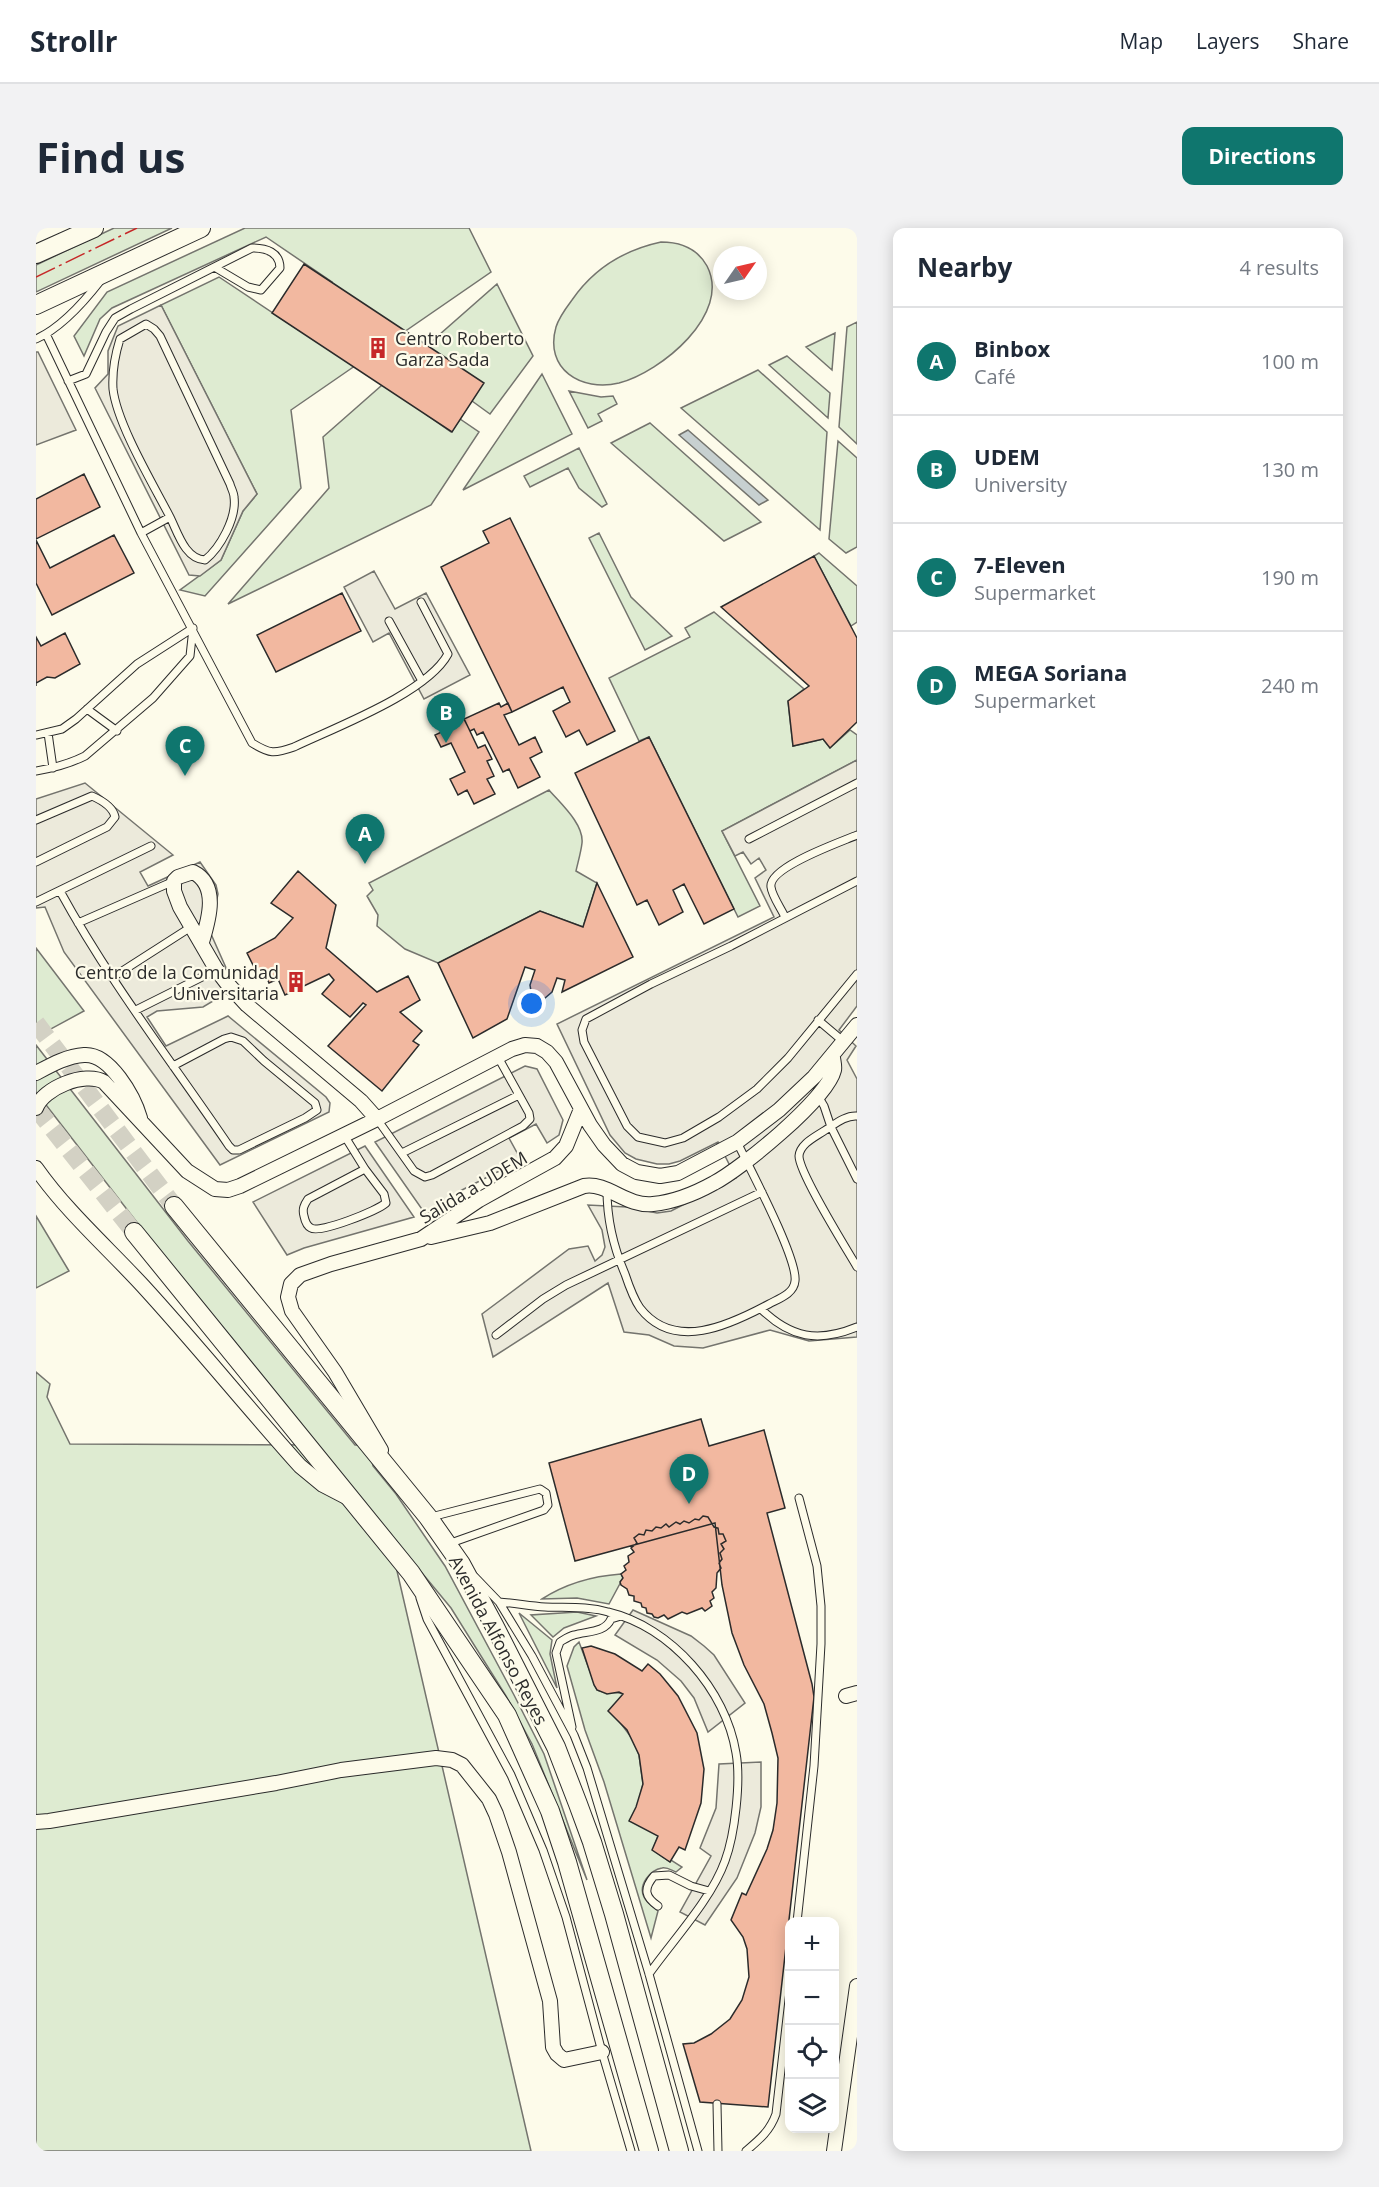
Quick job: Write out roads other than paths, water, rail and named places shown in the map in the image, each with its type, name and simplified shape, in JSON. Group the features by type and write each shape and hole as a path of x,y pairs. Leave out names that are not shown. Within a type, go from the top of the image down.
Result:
{"main road":[{"path":"36,254 94,228"},
{"path":"36,304 201,228"},
{"name":"Avenida Alfonso Reyes","path":"174,1206 393,1473 461,1564 556,1748 578,1804 614,1914 679,2151"},
{"name":"Avenida Alfonso Reyes","path":"134,1232 411,1573 507,1715 550,1811 567,1862 649,2151"}],"street":[{"path":"202,942 209,906 209,891 203,877 193,872 174,880 177,901 216,969 247,1005 361,1101 377,1119"},
{"path":"36,1108 39,1101 46,1095 68,1082 80,1078 98,1079 140,1120 187,1172 215,1189 228,1190 377,1119 513,1049 525,1045 537,1046 547,1052 556,1062 580,1109 604,1145 622,1164 637,1172 660,1176 678,1173 737,1142 787,1103 833,1056 857,1025"},
{"path":"36,1073 74,1057 87,1055 99,1059 114,1071 126,1087 135,1102 140,1120"},
{"path":"421,1239 490,1223 584,1185 595,1184 635,1203 651,1205 667,1202 716,1182 747,1162 818,1096 835,1069 833,1056"},
{"name":"Salida a UDEM","path":"393,1473 335,1372 292,1311 288,1298 289,1289 300,1275 421,1239 479,1200 555,1158 566,1146 580,1109"},
{"path":"36,1168 63,1204 109,1248 148,1291 300,1466 323,1485 350,1499"},
{"path":"36,1822 276,1784 341,1770 436,1758 457,1762 462,1765 489,1799 509,1852 550,2001 553,2047 564,2060 602,2052"},
{"path":"834,2151 854,2035 857,1986"}],"lane":[{"path":"69,381 86,374 106,332 116,318 252,248 271,251 280,262 280,268 261,290 248,287 216,268"},
{"path":"36,339 46,334 91,293 106,273"},
{"path":"146,324 160,336 235,498 222,543 205,560 196,560 189,554 170,517 130,436 117,406 114,390 113,369 120,339 146,324"},
{"path":"46,334 141,533 252,743 266,752 278,753 390,701 422,681 443,663 448,654 421,602"},
{"path":"141,533 170,517"},
{"path":"389,621 422,681"},
{"path":"36,735 62,729 137,664 193,628"},
{"path":"36,771 73,762 85,756 117,731 153,698 190,656 193,628"},
{"path":"87,709 117,731"},
{"path":"48,733 53,768"},
{"path":"749,839 857,783"},
{"path":"36,820 92,796 114,812 115,817 107,827 36,862"},
{"path":"785,917 771,887 772,880 781,870 857,835"},
{"path":"36,902 151,846"},
{"path":"78,923 174,880"},
{"path":"857,881 586,1019 582,1030 585,1042 627,1126 638,1137 665,1143 683,1138 719,1117 757,1089 788,1058 857,974"},
{"path":"60,891 113,977 173,1066 233,1150 239,1150 259,1141 317,1110 315,1103 237,1038 224,1039 173,1066"},
{"path":"113,977 191,927"},
{"path":"136,1011 216,969"},
{"path":"818,1020 844,1042"},
{"path":"377,1119 414,1171 425,1177 432,1175 527,1123 530,1119 530,1113 498,1057"},
{"path":"402,1153 519,1095"},
{"path":"818,1096 857,1179"},
{"path":"857,1116 846,1117 831,1127 802,1147 799,1156 805,1176 857,1267"},
{"path":"344,1135 384,1194 386,1203 377,1209 329,1227 315,1230 310,1228 305,1222 303,1212 303,1205 308,1199 365,1169"},
{"path":"607,1190 607,1214 619,1260 633,1295 648,1317 662,1326 686,1333 717,1328 761,1309 789,1293 795,1282 787,1251 762,1192 737,1142"},
{"path":"496,1335 543,1299 566,1285 762,1192"},
{"path":"761,1309 776,1323 791,1331 810,1336 833,1335 857,1327"},
{"path":"428,1517 540,1489 546,1493 548,1505 544,1510 448,1544"},
{"path":"798,1917 813,1766 821,1644 821,1606 817,1566 799,1498"},
{"path":"461,1564 499,1602 532,1656 574,1735 587,1768 649,1974 698,2151"},
{"path":"411,1573 427,1619 511,1775 543,1850 566,1917 631,2151"},
{"path":"499,1602 543,1607 583,1607 621,1616 647,1627 675,1649 702,1677 724,1713 736,1753 737,1804 726,1860 709,1891 649,1974"},
{"path":"574,1735 556,1653 560,1642 572,1635 602,1629 609,1624 611,1619 621,1616"},
{"path":"658,1906 649,1900 647,1891 647,1884 654,1876 669,1875 691,1886 709,1891"},
{"path":"746,2151 765,2135 776,2114 785,2025"},
{"path":"717,2103 718,2151"}],"tunnel":[{"path":"36,1023 174,1206"},
{"path":"36,1108 134,1232"}],"place":[{"name":"Centro Roberto Garza Sada","path":"378,348"},
{"name":"UDEM","path":"446,743"},
{"name":"7-Eleven","path":"185,776"},
{"name":"Binbox","path":"365,864"},
{"name":"Centro de la Comunidad Universitaria","path":"296,982"},
{"name":"MEGA Soriana","path":"689,1504"}]}
